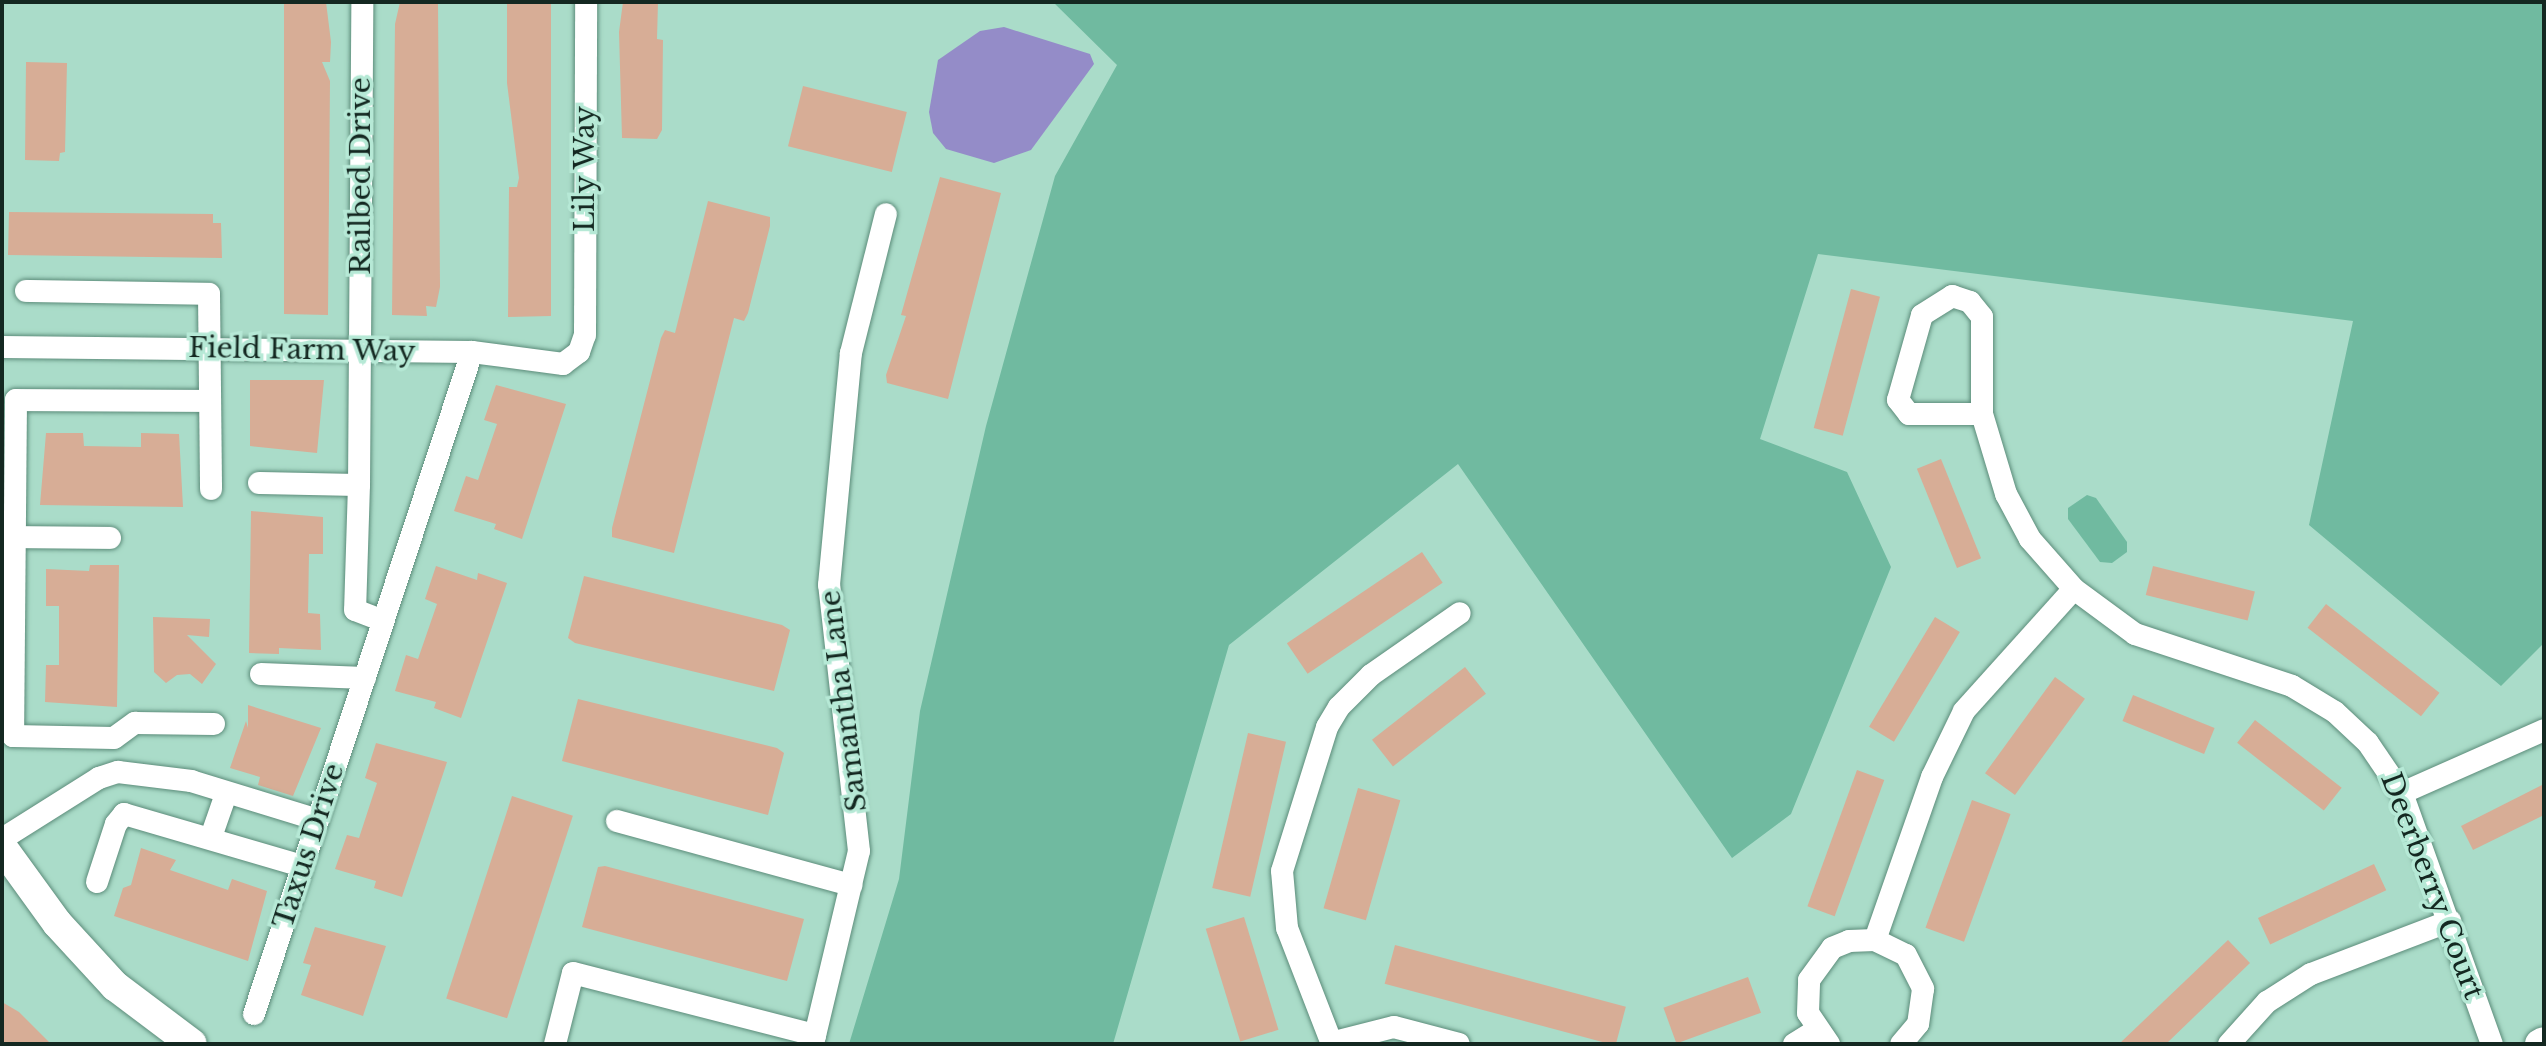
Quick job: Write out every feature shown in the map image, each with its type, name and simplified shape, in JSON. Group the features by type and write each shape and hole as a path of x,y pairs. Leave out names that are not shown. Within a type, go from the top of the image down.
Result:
{"street":[{"name":"Railbed Drive","path":"362,2 361,350 355,610 383,621"},
{"name":"Lily Way","path":"585,335 586,2"},
{"name":"Samantha Lane","path":"814,1039 859,851 858,809 829,585 851,353 886,214"},
{"path":"26,291 209,294 211,489"},
{"name":"Deerberry Court","path":"1982,414 1909,414 1898,400 1922,315 1952,296 1970,302 1982,317 1982,414 2006,494 2024,528 2074,589 2135,634 2292,686 2324,705 2368,743 2402,793 2492,1044"},
{"name":"Field Farm Way","path":"2,347 472,352 563,364 579,352 585,335"},
{"name":"Taxus Drive","path":"254,1014 472,352"},
{"path":"210,401 16,400 13,736 114,738 135,723 214,724"},
{"path":"259,483 359,485"},
{"path":"16,537 110,538"},
{"path":"1875,940 1932,777 1964,711 2074,589"},
{"path":"1459,1044 1394,1027 1331,1043 1287,928 1282,871 1327,727 1339,707 1371,675 1460,613"},
{"path":"261,674 365,678"},
{"path":"2402,793 2544,730"},
{"path":"114,738 118,772"},
{"path":"2,839 99,778 118,772 151,772 318,820"},
{"path":"211,837 226,794"},
{"path":"97,882 116,824 124,814 302,866"},
{"path":"617,821 851,885"},
{"path":"2,847 57,923 115,986 192,1044"},
{"path":"2229,1044 2267,1002 2311,974 2450,921"},
{"path":"1794,1044 1822,1037 1806,999 1816,964 1849,941 1875,940 1906,955 1918,973 1923,989 1918,1024 1901,1044"},
{"path":"555,1044 573,973 814,1039"},
{"path":"1918,1024 1931,1044"}],"green space":[{"path":"1053,2 2544,2 2544,643 2501,686 2309,525 2353,321 1818,254 1760,439 1847,472 1891,567 1791,814 1732,858 1458,464 1229,645 1113,1044 849,1044 899,879 920,711 986,426 1055,176 1117,65"},
{"path":"2087,495 2096,498 2127,542 2127,552 2112,563 2100,562 2068,519 2068,508"}],"shaded area":[{"path":"1004,27 1090,54 1094,64 1031,150 994,163 946,149 933,133 929,112 938,60 980,31"}],"building":[{"path":"284,2 326,2 331,42 330,62 322,62 330,81 328,315 284,314"},
{"path":"400,2 438,2 440,287 436,307 426,306 427,316 392,315 395,24"},
{"path":"507,2 551,2 551,316 508,317 509,187 517,187 519,178 507,83"},
{"path":"623,2 658,2 657,39 663,40 662,130 657,139 622,138 619,32"},
{"path":"26,62 67,63 65,152 60,153 59,161 25,160"},
{"path":"803,86 907,112 892,172 788,146"},
{"path":"940,177 1001,193 948,399 887,383 886,375 906,316 901,315"},
{"path":"708,201 770,217 770,226 748,313 744,321 734,318 674,553 612,537 612,528 661,338 665,330 675,333"},
{"path":"9,212 213,214 213,223 221,223 222,258 8,255"},
{"path":"1851,289 1880,297 1843,436 1814,428"},
{"path":"250,380 324,380 317,453 250,446"},
{"path":"496,385 566,404 522,539 494,529 496,524 454,511 466,476 478,480 497,424 484,420"},
{"path":"46,433 83,433 84,446 141,447 141,433 179,434 183,507 40,505"},
{"path":"1941,459 1981,558 1957,568 1917,469"},
{"path":"251,511 323,517 323,554 309,554 308,613 320,614 321,650 279,648 279,654 249,653"},
{"path":"1422,552 1443,583 1308,674 1287,643"},
{"path":"90,565 119,565 117,707 45,702 46,665 59,665 59,606 46,606 46,569 89,571"},
{"path":"436,566 477,580 478,573 507,583 461,718 434,708 436,702 395,691 406,655 418,659 437,604 425,599"},
{"path":"2153,566 2255,591 2248,621 2146,595"},
{"path":"584,576 782,625 790,630 774,691 575,643 568,638"},
{"path":"2326,604 2439,693 2421,716 2308,628"},
{"path":"153,617 210,619 209,637 187,635 216,664 202,684 190,674 177,675 166,683 154,672"},
{"path":"1935,617 1960,632 1894,742 1869,727"},
{"path":"1465,667 1486,694 1393,766 1372,740"},
{"path":"2055,677 2085,699 2015,795 1985,773"},
{"path":"2133,695 2215,728 2204,754 2123,721"},
{"path":"578,699 777,748 784,753 768,815 562,761"},
{"path":"248,705 321,728 293,796 258,785 260,777 230,768 246,721 248,728"},
{"path":"2255,720 2342,788 2324,811 2237,743"},
{"path":"1248,733 1286,742 1250,897 1212,888"},
{"path":"376,743 447,762 402,897 374,888 376,881 335,869 347,835 359,838 377,783 365,778"},
{"path":"1857,770 1884,780 1835,916 1807,906"},
{"path":"2544,784 2544,815 2473,850 2461,826"},
{"path":"1358,788 1400,800 1366,920 1324,908"},
{"path":"512,796 573,816 507,1018 446,999"},
{"path":"1972,800 2011,814 1964,942 1925,928"},
{"path":"141,848 176,860 170,870 228,890 232,879 267,891 248,961 114,916 123,888 131,885"},
{"path":"2374,864 2386,890 2270,944 2258,918"},
{"path":"605,866 804,919 787,981 582,927 598,867"},
{"path":"1244,917 1278,1030 1240,1042 1206,929"},
{"path":"315,927 386,946 363,1016 301,995 311,965 303,963"},
{"path":"2228,940 2250,963 2166,1044 2119,1044"},
{"path":"1395,945 1626,1007 1616,1044 1610,1044 1385,984"},
{"path":"1748,977 1761,1013 1676,1043 1663,1008"},
{"path":"2,1002 19,1012 51,1044 2,1044"}]}
